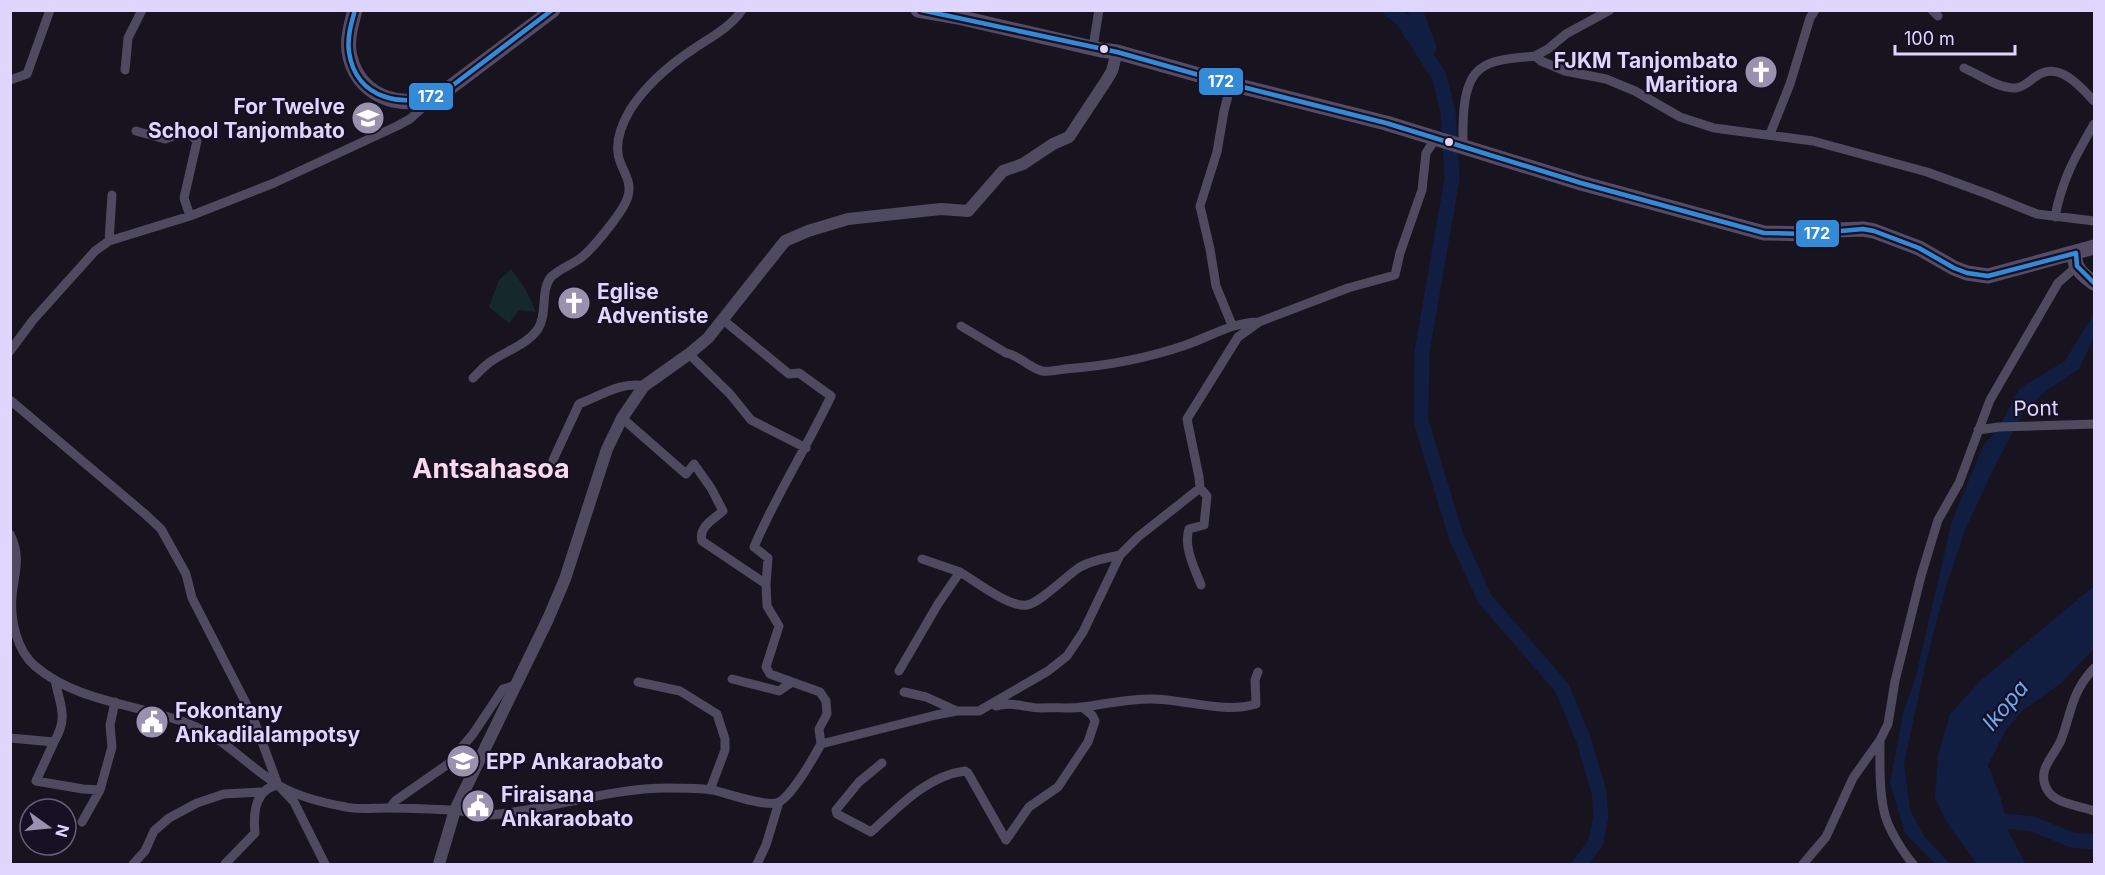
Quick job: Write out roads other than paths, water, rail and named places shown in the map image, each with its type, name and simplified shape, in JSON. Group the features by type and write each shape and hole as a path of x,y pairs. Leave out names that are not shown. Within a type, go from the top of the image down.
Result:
{"main road":[{"path":"355,10 349,36 350,57 359,76 373,93 387,99 407,103 432,99 465,78 553,10"},
{"path":"918,10 1117,52 1450,142 1581,183 1764,233 1808,234 1863,229 1874,231 1919,248 1954,268 1978,275 1995,275 2077,260 2094,247"},
{"path":"2077,260 2093,282"}],"street":[{"path":"10,80 27,74 50,10"},
{"path":"125,70 128,38 142,10"},
{"path":"473,378 491,361 525,342 538,329 544,317 547,282 558,271 580,259 589,251 625,206 630,184 618,154 619,133 641,94 674,62 713,37 742,10"},
{"path":"1093,47 1099,10"},
{"path":"1201,585 1189,553 1186,536 1189,529 1204,525 1207,496 1200,488 1187,419 1238,337 1259,322 1348,288 1395,275 1400,253 1422,190 1426,153 1450,142 1472,80 1480,69 1503,61 1535,56 1548,49 1566,34 1610,10"},
{"path":"1770,134 1790,84 1810,18 1815,10"},
{"path":"439,864 455,810 548,619 565,579 607,449 622,418 644,386 690,354 708,338 785,242 801,234 848,219 941,209 968,211 1003,171 1023,164 1069,136 1112,71 1117,52"},
{"path":"1535,56 1565,71 1606,79 1635,91 1680,117 1714,128 1813,141 1927,172 2037,214 2094,221"},
{"path":"1964,68 2006,88 2020,88 2042,72 2056,72 2067,76 2094,101"},
{"path":"1231,84 1217,152 1200,206 1216,286 1232,325"},
{"path":"10,351 33,320 95,250 109,241 190,216 274,183 397,126 410,119 432,99"},
{"path":"2055,217 2058,198 2068,169 2094,124"},
{"path":"136,131 165,139 187,131 197,141 184,198 190,216"},
{"path":"109,241 112,195"},
{"path":"1803,864 1826,837 1853,778 1880,740 1888,724 1895,681 1921,576 1938,520 1959,483 1990,400 2058,283 2077,260"},
{"path":"133,864 144,851 154,831 169,818 197,803 224,794 261,792 269,786 278,785 296,794 348,808 455,810 488,815 557,805 632,790 668,788 710,790 768,803 779,802 786,797 821,744 819,729 827,714 826,701 820,692 770,674 766,667 779,626 767,606 768,558 754,547 831,396 799,373 789,374 722,319"},
{"path":"962,326 1006,353 1042,371 1085,368 1131,360 1184,346 1232,325 1259,322"},
{"path":"690,354 730,394 751,420 806,448"},
{"path":"553,460 579,404 625,385 644,386"},
{"path":"10,400 145,514 160,530 186,574 192,598 252,715 278,785"},
{"path":"622,418 686,474 694,464 711,488 723,511 703,528 700,535 702,541 766,584"},
{"name":"Pont","path":"1978,430 2000,427 2094,424"},
{"path":"979,711 1048,671 1067,656 1083,632 1120,555 1138,537 1200,488"},
{"path":"10,534 16,546 18,562 12,598 13,620 21,648 34,665 55,680 93,696 191,724 226,744 278,785 294,802 325,864"},
{"path":"922,559 960,572 1011,603 1025,606 1039,600 1050,589 1082,566 1120,555"},
{"path":"899,671 938,604 960,572"},
{"path":"2094,668 2079,686 2061,739 2048,759 2044,773 2048,792 2055,798 2094,811"},
{"path":"821,744 957,711 979,711 1002,704 1033,708 1082,707 1134,699 1154,699 1229,707 1249,706 1256,704 1255,680 1258,672"},
{"path":"732,679 778,691 792,682"},
{"path":"55,680 64,713 59,734 36,781 100,790"},
{"path":"638,682 680,691 717,714 725,739 725,750 710,790"},
{"path":"390,808 395,801 448,764 473,734 503,689 516,685"},
{"path":"904,692 926,697 957,711"},
{"path":"82,822 100,790 112,747 110,725 115,702"},
{"path":"882,763 859,783 836,810 837,814 871,832 893,809 933,781 965,771 1006,840 1029,807 1058,787 1088,742 1095,721 1092,715 1082,707"},
{"path":"10,738 54,742"},
{"path":"1880,740 1884,812 1899,844 1912,864"},
{"path":"1864,763 1880,770"},
{"path":"225,864 255,833 254,819 261,792"},
{"path":"757,864 766,845 779,802"}],"water":[{"path":"2094,313 2094,333 2079,369 2047,390 2022,414 1965,530 1945,590 1904,763 1910,810 1925,837 1950,864 1935,864 1905,833 1890,783 1904,709 1915,680 1952,521 1983,446 1999,427 2019,389 2065,361"},
{"path":"2094,586 2094,649 2060,684 2023,710 2007,728 1988,765 2001,798 2009,833 2026,864 1977,864 1947,823 1935,798 1938,755 1950,714 1981,680"}],"waterway":[{"path":"1390,10 1402,19 1439,76 1448,111 1452,179 1422,352 1421,421 1456,536 1485,599 1562,688 1583,738 1599,792 1601,816 1596,842 1580,864"},
{"name":"Ikopa","path":"1415,10 1429,48"},
{"name":"Ikopa","path":"1987,819 2033,824 2072,840 2094,842"}],"place":[{"name":"FJKM Tanjombato Maritiora","path":"1761,72"},
{"name":"For Twelve School Tanjombato","path":"368,118"},
{"name":"Eglise Adventiste","path":"574,303"},
{"name":"Fokontany Ankadilalampotsy","path":"152,722"},
{"name":"EPP Ankaraobato","path":"463,761"},
{"name":"Firaisana Ankaraobato","path":"478,806"}],"district":[{"name":"Antsahasoa","path":"491,468"}]}
